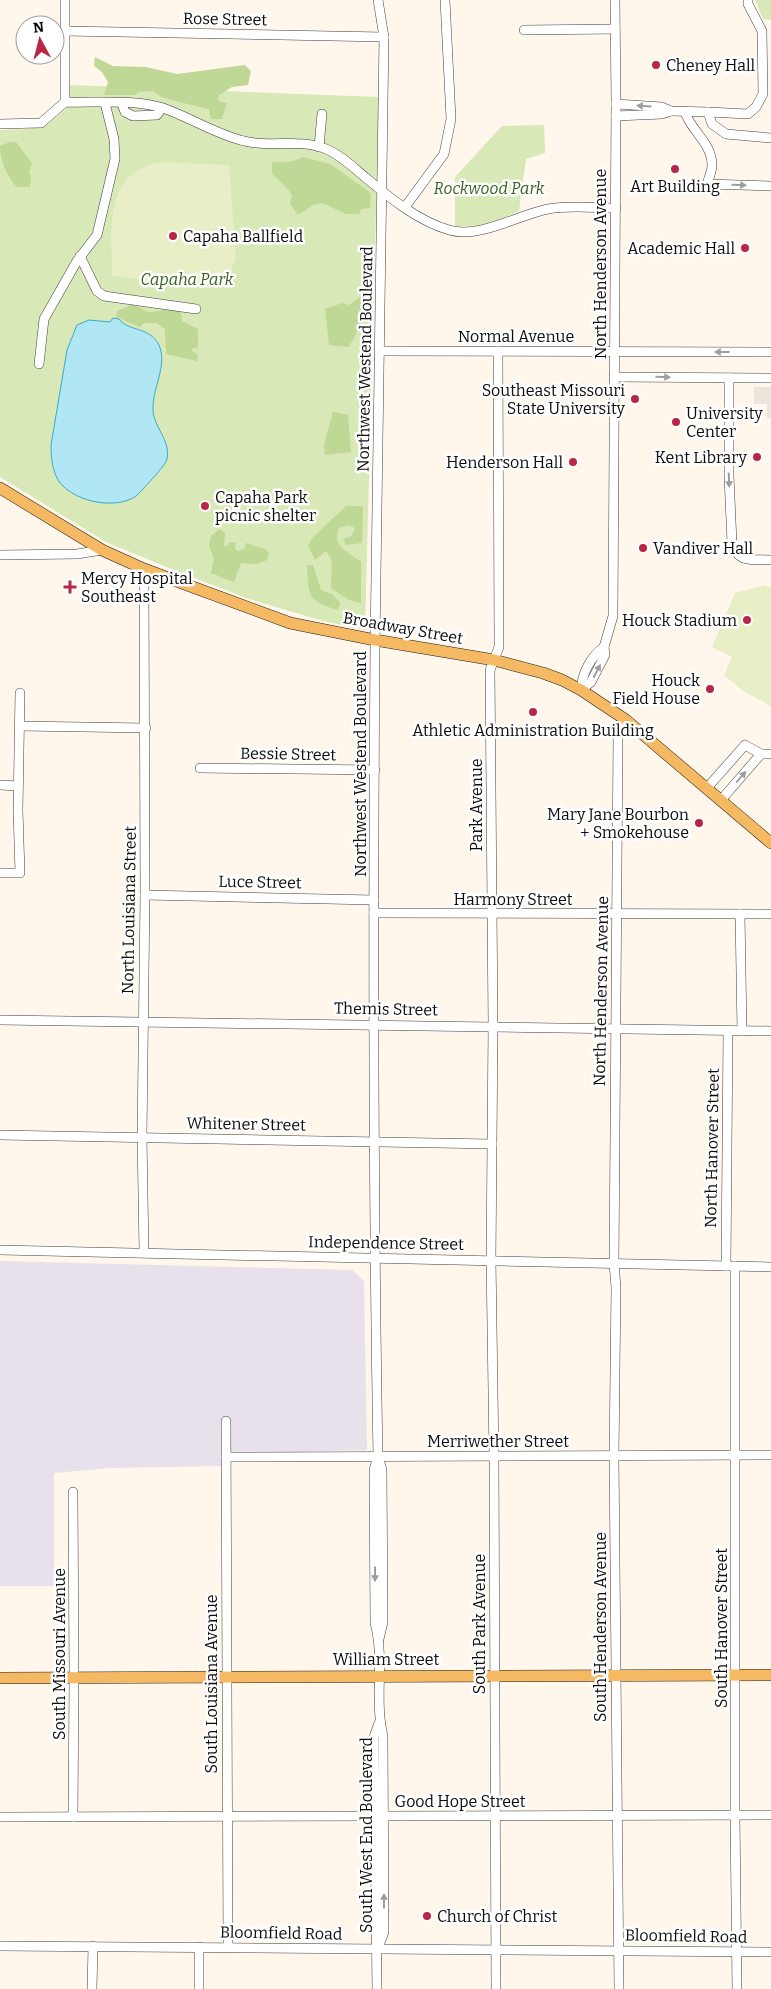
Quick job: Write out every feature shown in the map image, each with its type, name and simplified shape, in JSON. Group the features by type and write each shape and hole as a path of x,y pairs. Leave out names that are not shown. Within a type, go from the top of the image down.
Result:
{"main road":[{"name":"Broadway Street","path":"0,488 102,550 144,569 290,623 375,640 494,660 543,673 581,690 626,720 771,843"},
{"name":"William Street","path":"0,1678 380,1675 771,1675"}],"street":[{"path":"65,0 65,102"},
{"name":"Northwest Westend Boulevard","path":"375,1258 375,640 384,37 378,0"},
{"path":"406,207 444,154 451,119 445,0"},
{"name":"North Henderson Avenue","path":"581,690 582,677 596,653 604,647 613,616 616,208 615,0"},
{"path":"616,116 662,114 671,111 748,114 756,107 762,94 762,31 748,4 748,0"},
{"path":"524,30 615,29"},
{"name":"Rose Street","path":"66,31 384,37"},
{"path":"0,124 41,122 65,102 122,104 162,108 244,141 310,144 327,149 343,159 383,192 430,222 450,231 494,228 523,216 558,208 616,208"},
{"path":"39,364 44,319 80,256 97,235 115,159 114,139 105,103"},
{"path":"616,104 662,106 671,111"},
{"path":"685,112 688,122 709,148 712,166 707,184 771,186"},
{"path":"708,112 712,124 726,134 771,138"},
{"path":"319,147 322,114"},
{"path":"80,256 97,291 104,296 196,309"},
{"name":"Normal Avenue","path":"380,351 771,352"},
{"name":"Park Avenue","path":"491,1260 493,1026 490,670 499,647 498,351"},
{"path":"614,377 771,378"},
{"path":"729,378 729,476 732,543 735,553 743,559 771,560"},
{"path":"0,555 77,554 102,550"},
{"name":"North Louisiana Street","path":"144,569 146,728 142,1137 144,1252"},
{"path":"0,873 20,873 18,786 20,693"},
{"name":"North Henderson Avenue","path":"614,1264 618,737 626,720"},
{"path":"20,726 146,728"},
{"path":"707,788 746,745 761,754 771,754"},
{"path":"721,800 761,754"},
{"name":"Bessie Street","path":"200,768 375,770"},
{"path":"0,785 18,786"},
{"name":"Luce Street","path":"145,895 374,900"},
{"name":"Harmony Street","path":"374,913 771,914"},
{"path":"740,914 742,1031"},
{"name":"Themis Street","path":"0,1020 771,1031"},
{"name":"North Hanover Street","path":"728,1030 730,1266"},
{"name":"Whitener Street","path":"0,1135 492,1144"},
{"name":"Independence Street","path":"0,1250 771,1267"},
{"name":"South West End Boulevard","path":"375,1258 378,1456 374,1470 375,1623 379,1639 379,1721 383,1736 378,1816 384,1932 378,1948 377,1989"},
{"name":"South Park Avenue","path":"491,1260 494,1456 496,1989"},
{"name":"South Henderson Avenue","path":"614,1264 616,1287 614,1456 619,1989"},
{"name":"South Hanover Street","path":"730,1266 735,1455 735,1815 738,1989"},
{"name":"South Louisiana Avenue","path":"226,1421 226,1816 228,1947"},
{"name":"Merriwether Street","path":"226,1457 771,1455"},
{"name":"South Missouri Avenue","path":"73,1492 73,1816"},
{"name":"Good Hope Street","path":"0,1817 771,1815"},
{"name":"Bloomfield Road","path":"0,1946 771,1952"},
{"path":"92,1989 93,1946"},
{"path":"199,1947 199,1989"}],"shaded area":[{"path":"754,387 771,387 771,418 767,418 767,404 754,404"},
{"path":"0,1261 352,1270 364,1281 367,1450 221,1454 221,1466 111,1468 54,1473 54,1586 0,1586"}],"green space":[{"path":"755,0 771,0 771,20 763,19"},
{"path":"95,57 113,66 146,67 177,74 245,65 251,71 248,85 232,87 219,95 218,99 220,102 227,103 222,119 211,119 209,109 162,97 153,91 139,92 135,95 104,95 108,82 102,72 94,66"},
{"name":"Capaha Park","path":"70,85 379,97 365,630 323,621 246,598 106,542 0,477 0,130 28,129 47,125 66,109"},
{"name":"Rockwood Park","path":"544,125 545,153 526,159 519,211 488,223 474,226 455,226 455,177 502,126"},
{"path":"16,142 32,163 29,172 31,177 30,187 17,187 5,168 0,146"},
{"path":"303,157 330,164 371,193 370,208 361,209 359,214 346,214 322,203 313,205 298,215 290,203 292,196 286,187 272,174 272,163 290,162"},
{"name":"Capaha Ballfield","path":"163,162 229,165 236,259 227,278 209,288 112,276 112,222 120,190 129,177 143,168"},
{"path":"369,291 368,311 349,347 329,345 325,309 342,303 349,305"},
{"path":"134,304 149,312 181,311 182,321 198,329 198,347 192,349 198,355 197,361 166,354 165,329 156,323 144,323 140,327 116,317 117,311"},
{"path":"333,412 348,415 351,452 325,455 324,445"},
{"path":"346,506 363,506 362,543 346,545 343,539 352,536 355,528 349,525 339,528 337,534 337,540 342,548 361,562 361,603 349,600 331,588 332,561 326,551 315,560 308,546 313,537"},
{"path":"219,529 225,533 224,546 227,546 230,542 236,543 235,549 239,551 245,548 246,543 265,549 269,553 267,560 257,564 241,563 234,582 211,573 214,559 209,546 211,536"},
{"path":"307,565 313,565 321,590 332,594 340,603 338,610 320,603 311,595"},
{"name":"Houck Stadium","path":"765,585 771,588 771,706 743,691 724,675 732,657 712,647 735,593"}],"water":[{"path":"113,318 145,332 155,339 159,345 162,361 153,409 168,452 163,466 136,496 116,503 105,503 82,498 71,493 63,486 54,470 51,445 67,350 77,325 89,320 110,322"}],"place":[{"name":"Cheney Hall","path":"656,65"},
{"name":"Art Building","path":"675,169"},
{"name":"Capaha Ballfield","path":"173,236"},
{"name":"Academic Hall","path":"745,248"},
{"name":"Southeast Missouri State University","path":"635,399"},
{"name":"University Center","path":"676,422"},
{"name":"Kent Library","path":"757,457"},
{"name":"Henderson Hall","path":"573,462"},
{"name":"Capaha Park picnic shelter","path":"205,506"},
{"name":"Vandiver Hall","path":"643,548"},
{"name":"Mercy Hospital Southeast","path":"70,587"},
{"name":"Houck Stadium","path":"747,620"},
{"name":"Houck Field House","path":"710,689"},
{"name":"Athletic Administration Building","path":"533,712"},
{"name":"Mary Jane Bourbon + Smokehouse","path":"699,823"},
{"name":"Church of Christ","path":"427,1916"}]}
